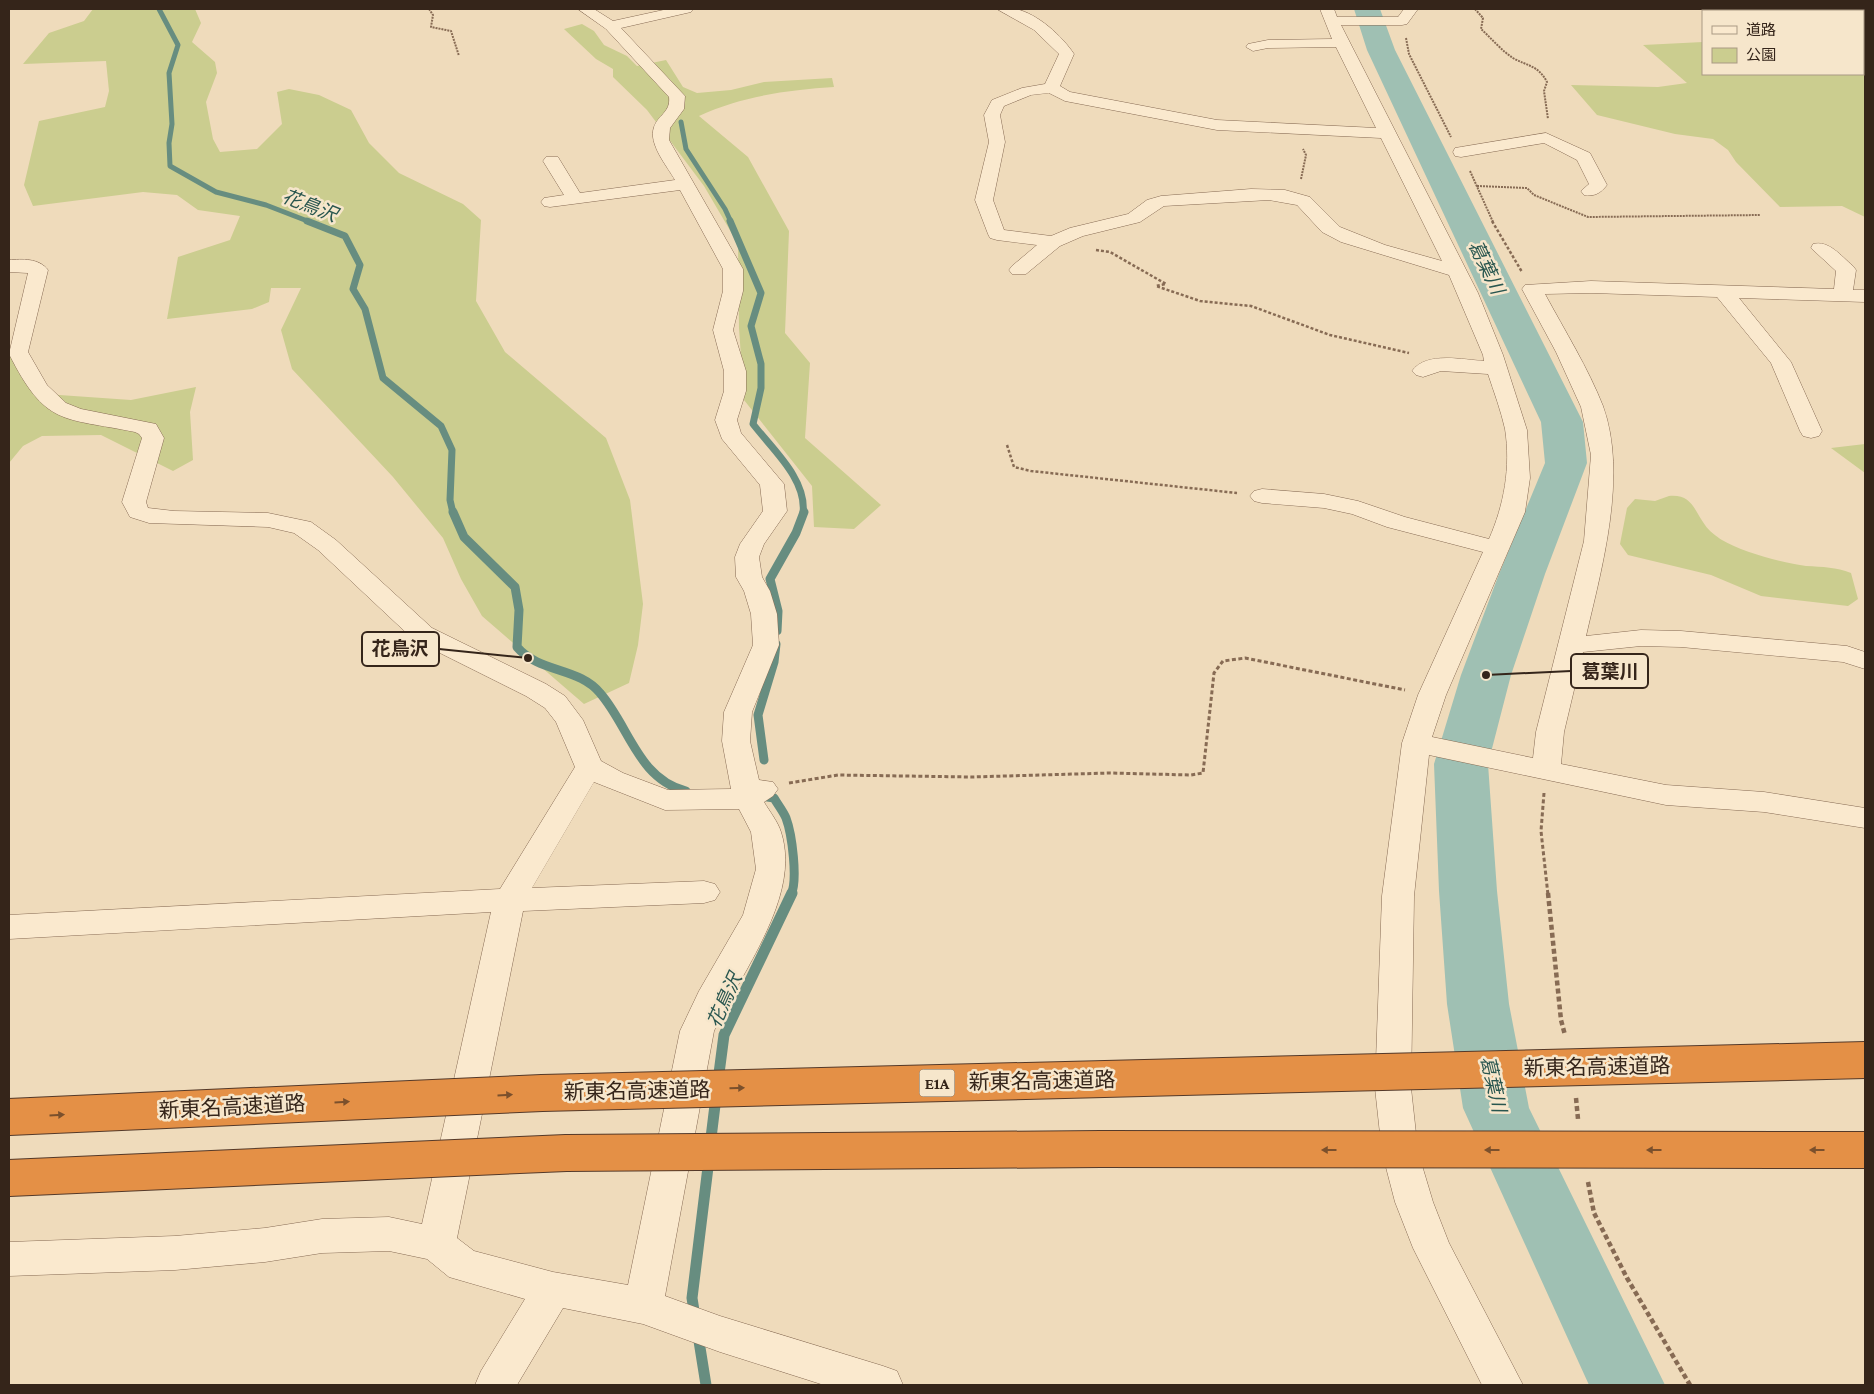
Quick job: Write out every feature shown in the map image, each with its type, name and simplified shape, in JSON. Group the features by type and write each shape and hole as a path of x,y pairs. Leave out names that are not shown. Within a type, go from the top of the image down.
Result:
{"highway":[{"name":"新東名高速道路","path":"9,1117 542,1093 1865,1060"},
{"path":"9,1178 566,1153 1101,1149 1865,1150"}],"street":[{"path":"585,9 611,26 677,96 679,104 673,116 662,126 661,140 733,269 733,291 723,330 735,371 735,391 726,420 730,434 772,484 775,511 752,544 747,557 749,577 757,591 764,614 766,644 738,712 736,741 756,794 766,832 771,869 759,915 711,1000 697,1031 656,1310"},
{"path":"635,9 649,18"},
{"path":"611,26 686,9"},
{"path":"1004,9 1033,22 1067,54 1066,64 1053,82 1052,88"},
{"path":"1411,9 1402,21 1333,17 1341,43 1468,294 1497,368 1516,430 1518,478 1513,512 1432,695 1398,896 1393,1088 1400,1152 1414,1202 1432,1248 1503,1385"},
{"path":"1253,47 1268,44 1341,43"},
{"path":"1053,242 997,234 984,200 997,142 992,115 998,103 1028,91 1052,88 1065,96 1217,125 1388,133"},
{"path":"1461,152 1546,138 1584,157 1598,185 1590,191"},
{"path":"552,161 575,198"},
{"path":"550,202 686,184"},
{"path":"1019,270 1053,242 1078,232 1134,218 1152,204 1161,201 1271,195 1297,198 1310,206 1330,230 1349,238 1457,271"},
{"path":"1820,248 1846,270 1843,294"},
{"path":"9,266 26,265 38,270 13,354 37,386 58,408 148,429 153,438 134,502 138,512 149,516 174,518 268,520 302,528 327,545 423,634 536,690 555,702 569,720 589,767 614,780 665,800 756,794"},
{"path":"1541,769 1573,644 1596,541 1602,455 1592,407 1566,352 1532,289 1591,287 1865,296"},
{"path":"1722,290 1781,362 1811,431"},
{"path":"1430,368 1497,368"},
{"path":"1262,496 1324,501 1358,508 1396,522 1497,548"},
{"path":"1573,644 1641,638 1680,639 1847,654 1865,661"},
{"path":"1423,745 1666,794 1764,802 1865,818"},
{"path":"437,1244 509,900 589,767"},
{"path":"9,927 509,900 704,892"},
{"path":"9,1259 175,1253 265,1245 322,1236 389,1234 437,1244 463,1265 553,1289 656,1310 720,1334 883,1385"},
{"path":"495,1385 553,1289"}],"path":[{"path":"429,9 433,15 431,27 451,31 459,56"},
{"path":"1475,9 1484,18 1481,29 1499,47 1513,58 1528,62 1543,74 1547,82 1544,91 1549,118 1542,123 1541,132 1546,138"},
{"path":"1291,129 1306,155 1297,198"},
{"path":"1477,186 1526,188 1534,195 1588,217 1760,215"},
{"path":"1053,242 1110,252 1166,284 1156,286 1169,292 1200,301 1251,306 1330,335 1404,351 1430,368"},
{"path":"1007,445 1014,466 1031,471 1262,496"},
{"path":"756,794 838,775 971,777 1108,773 1191,775 1203,773 1214,673 1223,661 1234,658 1245,658 1432,695"}],"green space":[{"path":"93,9 195,9 201,23 192,42 215,62 217,73 206,102 213,139 220,152 257,149 282,124 277,92 289,89 319,95 351,110 369,143 399,173 463,204 481,220 476,301 505,352 606,438 630,500 643,604 638,645 629,683 584,704 482,616 461,579 443,538 393,477 292,369 281,330 301,288 271,288 269,302 252,309 167,319 178,257 230,240 240,216 198,210 177,195 143,192 33,206 24,185 39,121 105,107 109,91 106,61 23,64 49,33 84,21"},
{"path":"582,24 594,31 604,45 627,56 637,66 666,60 683,87 697,93 731,90 764,82 832,78 834,87 765,95 732,103 699,116 748,157 789,231 785,333 810,363 805,438 881,505 854,529 814,527 812,486 744,400 739,328 738,244 704,186 647,110 613,77 613,69 596,59 564,29"},
{"path":"1865,40 1865,217 1842,206 1780,207 1736,162 1728,150 1713,139 1675,134 1597,115 1571,85 1658,87 1687,83 1643,45 1702,42 1702,75 1864,75"},
{"path":"9,350 45,394 131,400 196,387 190,412 193,460 173,471 101,435 42,436 23,446 9,463"},
{"path":"1865,444 1865,473 1831,448"},
{"path":"1669,496 1677,496 1688,500 1710,531 1722,540 1740,549 1786,562 1806,566 1835,568 1851,573 1858,599 1848,606 1761,596 1711,575 1628,555 1620,544 1627,508 1635,499 1655,501"}],"waterway":[{"name":"花鳥沢","path":"159,9 178,45 169,73 172,124 169,143 170,166 216,192 266,205 310,222"},
{"name":"葛葉川","path":"1367,9 1372,29 1381,50 1562,422 1566,463 1522,574 1486,675 1461,764 1468,891 1478,1004 1496,1108 1627,1385"},
{"path":"681,122 686,149 725,209 731,222"},
{"name":"花鳥沢","path":"307,221 345,236 360,265 353,289 365,309 383,378 441,426 452,450 450,500 453,513"},
{"path":"730,221 761,293 751,326 761,364 761,388 753,424 794,476 803,500 803,513"},
{"name":"花鳥沢","path":"453,512 464,537 515,587 519,610 517,647 536,662 581,678 591,685 610,706 645,763 656,775 670,785 686,791"},
{"path":"777,631 778,611 770,579 796,533 804,512"},
{"path":"764,760 758,715 774,662 776,644"},
{"name":"花鳥沢","path":"761,796 774,798 785,815 792,845 794,868 791,895"},
{"name":"花鳥沢","path":"718,1081 724,1035 792,893"},
{"name":"花鳥沢","path":"710,1146 716,1097"},
{"name":"花鳥沢","path":"695,1317 692,1298 709,1159"},
{"name":"花鳥沢","path":"698,1335 706,1385"}],"place":[{"name":"花鳥沢","path":"528,658"},
{"name":"葛葉川","path":"1486,675"}]}
